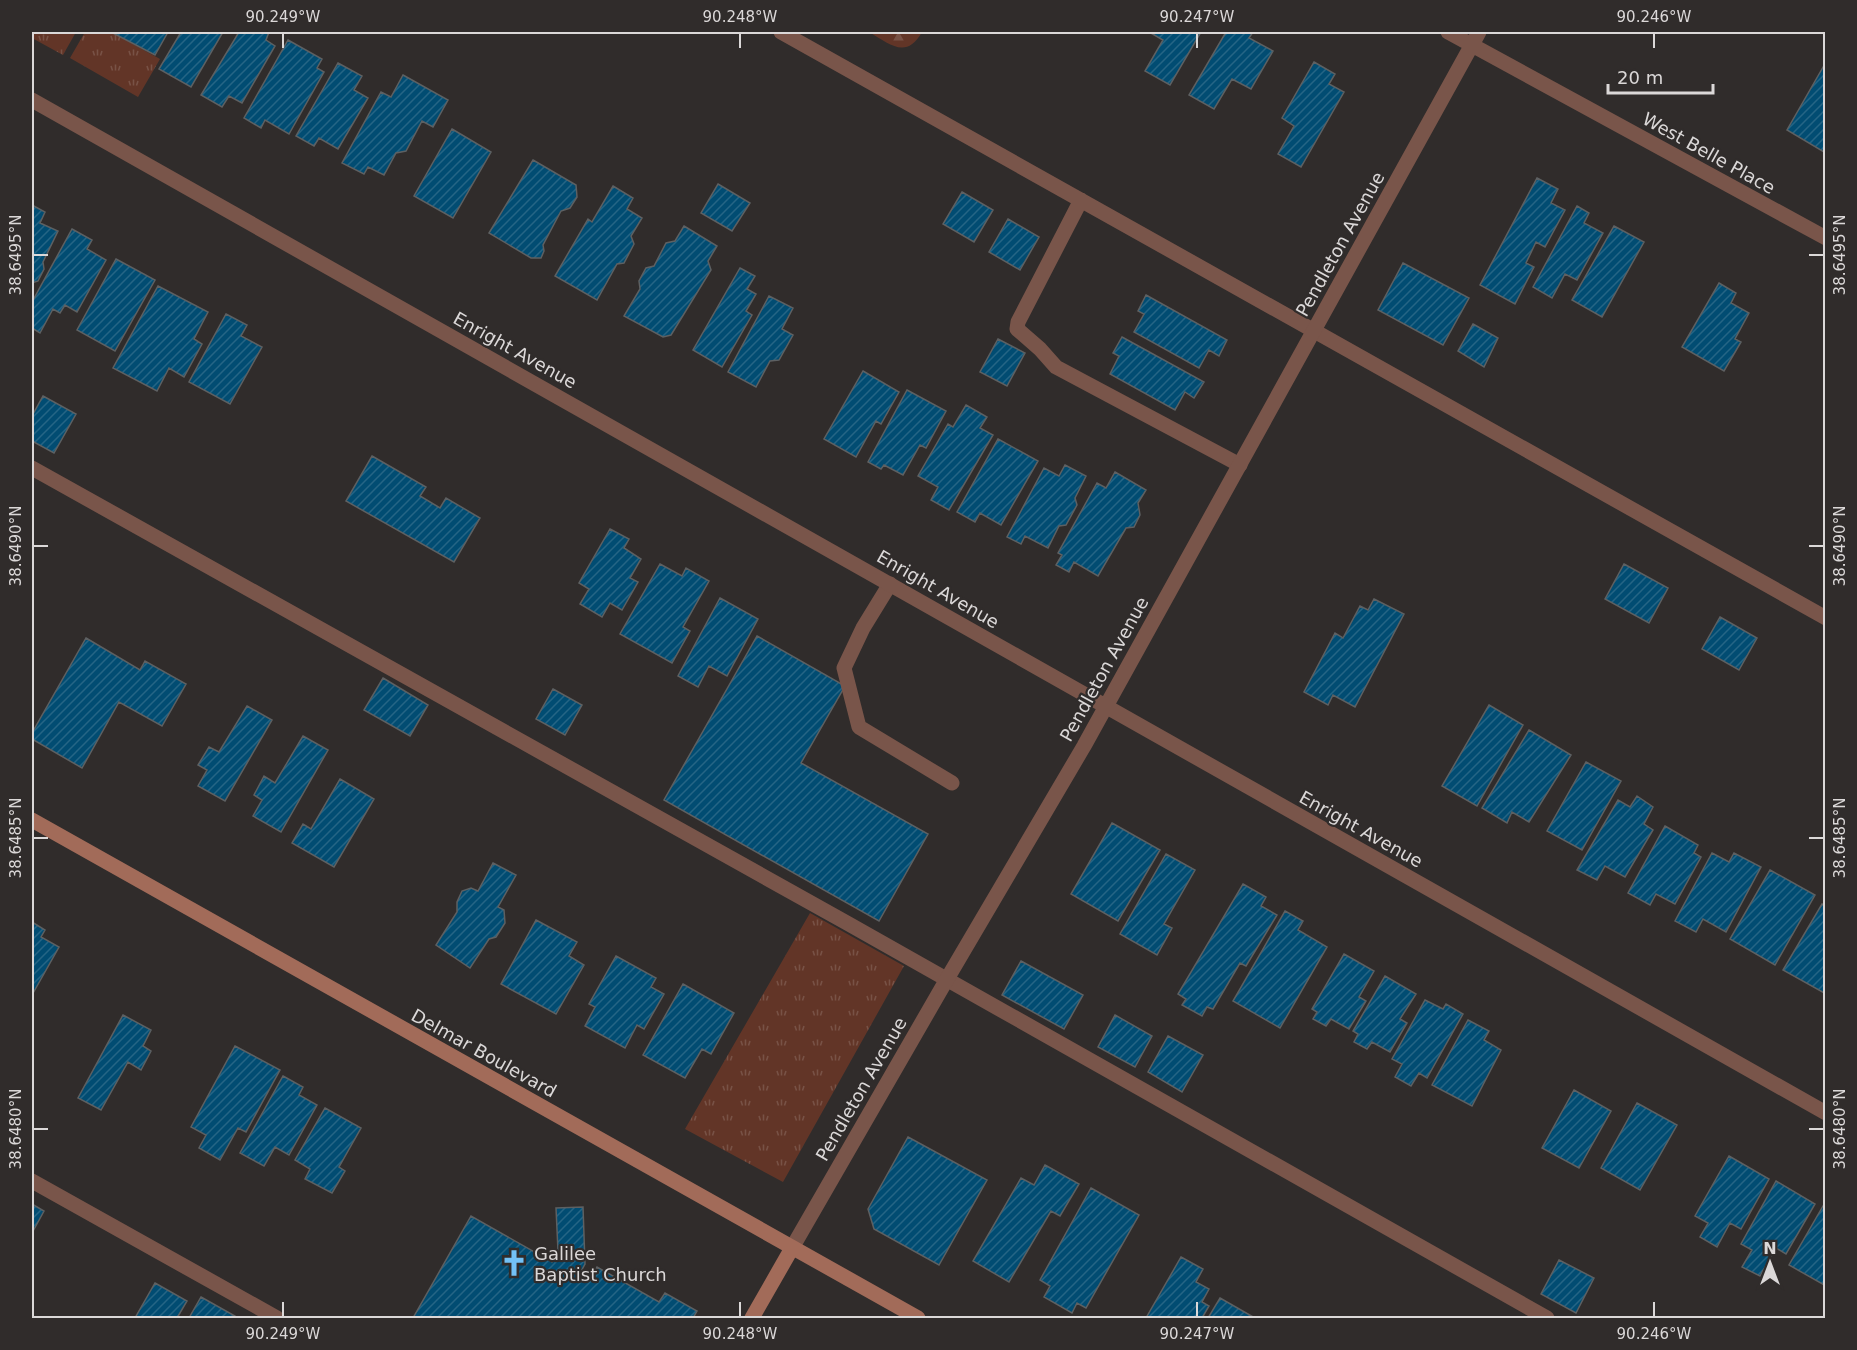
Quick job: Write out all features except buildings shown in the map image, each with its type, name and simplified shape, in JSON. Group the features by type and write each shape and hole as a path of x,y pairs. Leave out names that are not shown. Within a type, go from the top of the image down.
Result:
{"main road":[{"name":"Delmar Boulevard","path":"32,820 918,1318"},
{"name":"Pendleton Avenue","path":"752,1318 792,1248"}],"street":[{"path":"781,32 1826,618"},
{"name":"West Belle Place","path":"1448,32 1476,38 1826,238"},
{"name":"Pendleton Avenue","path":"792,1248 1106,707 1476,38"},
{"name":"Enright Avenue","path":"32,100 1826,1113"},
{"path":"1082,200 1018,322 1017,329 1056,367 1240,465"},
{"path":"32,468 947,979 1547,1318"},
{"path":"890,584 863,628 844,668 859,727 952,783"},
{"path":"32,1181 277,1318"}],"green space":[{"path":"32,32 76,32 63,55 32,38"},
{"path":"85,32 111,32 160,59 138,97 70,58"},
{"path":"869,32 922,32 910,46 897,47"},
{"path":"810,913 904,966 783,1182 685,1129"}],"place":[{"name":"Galilee Baptist Church","path":"514,1263"}]}
